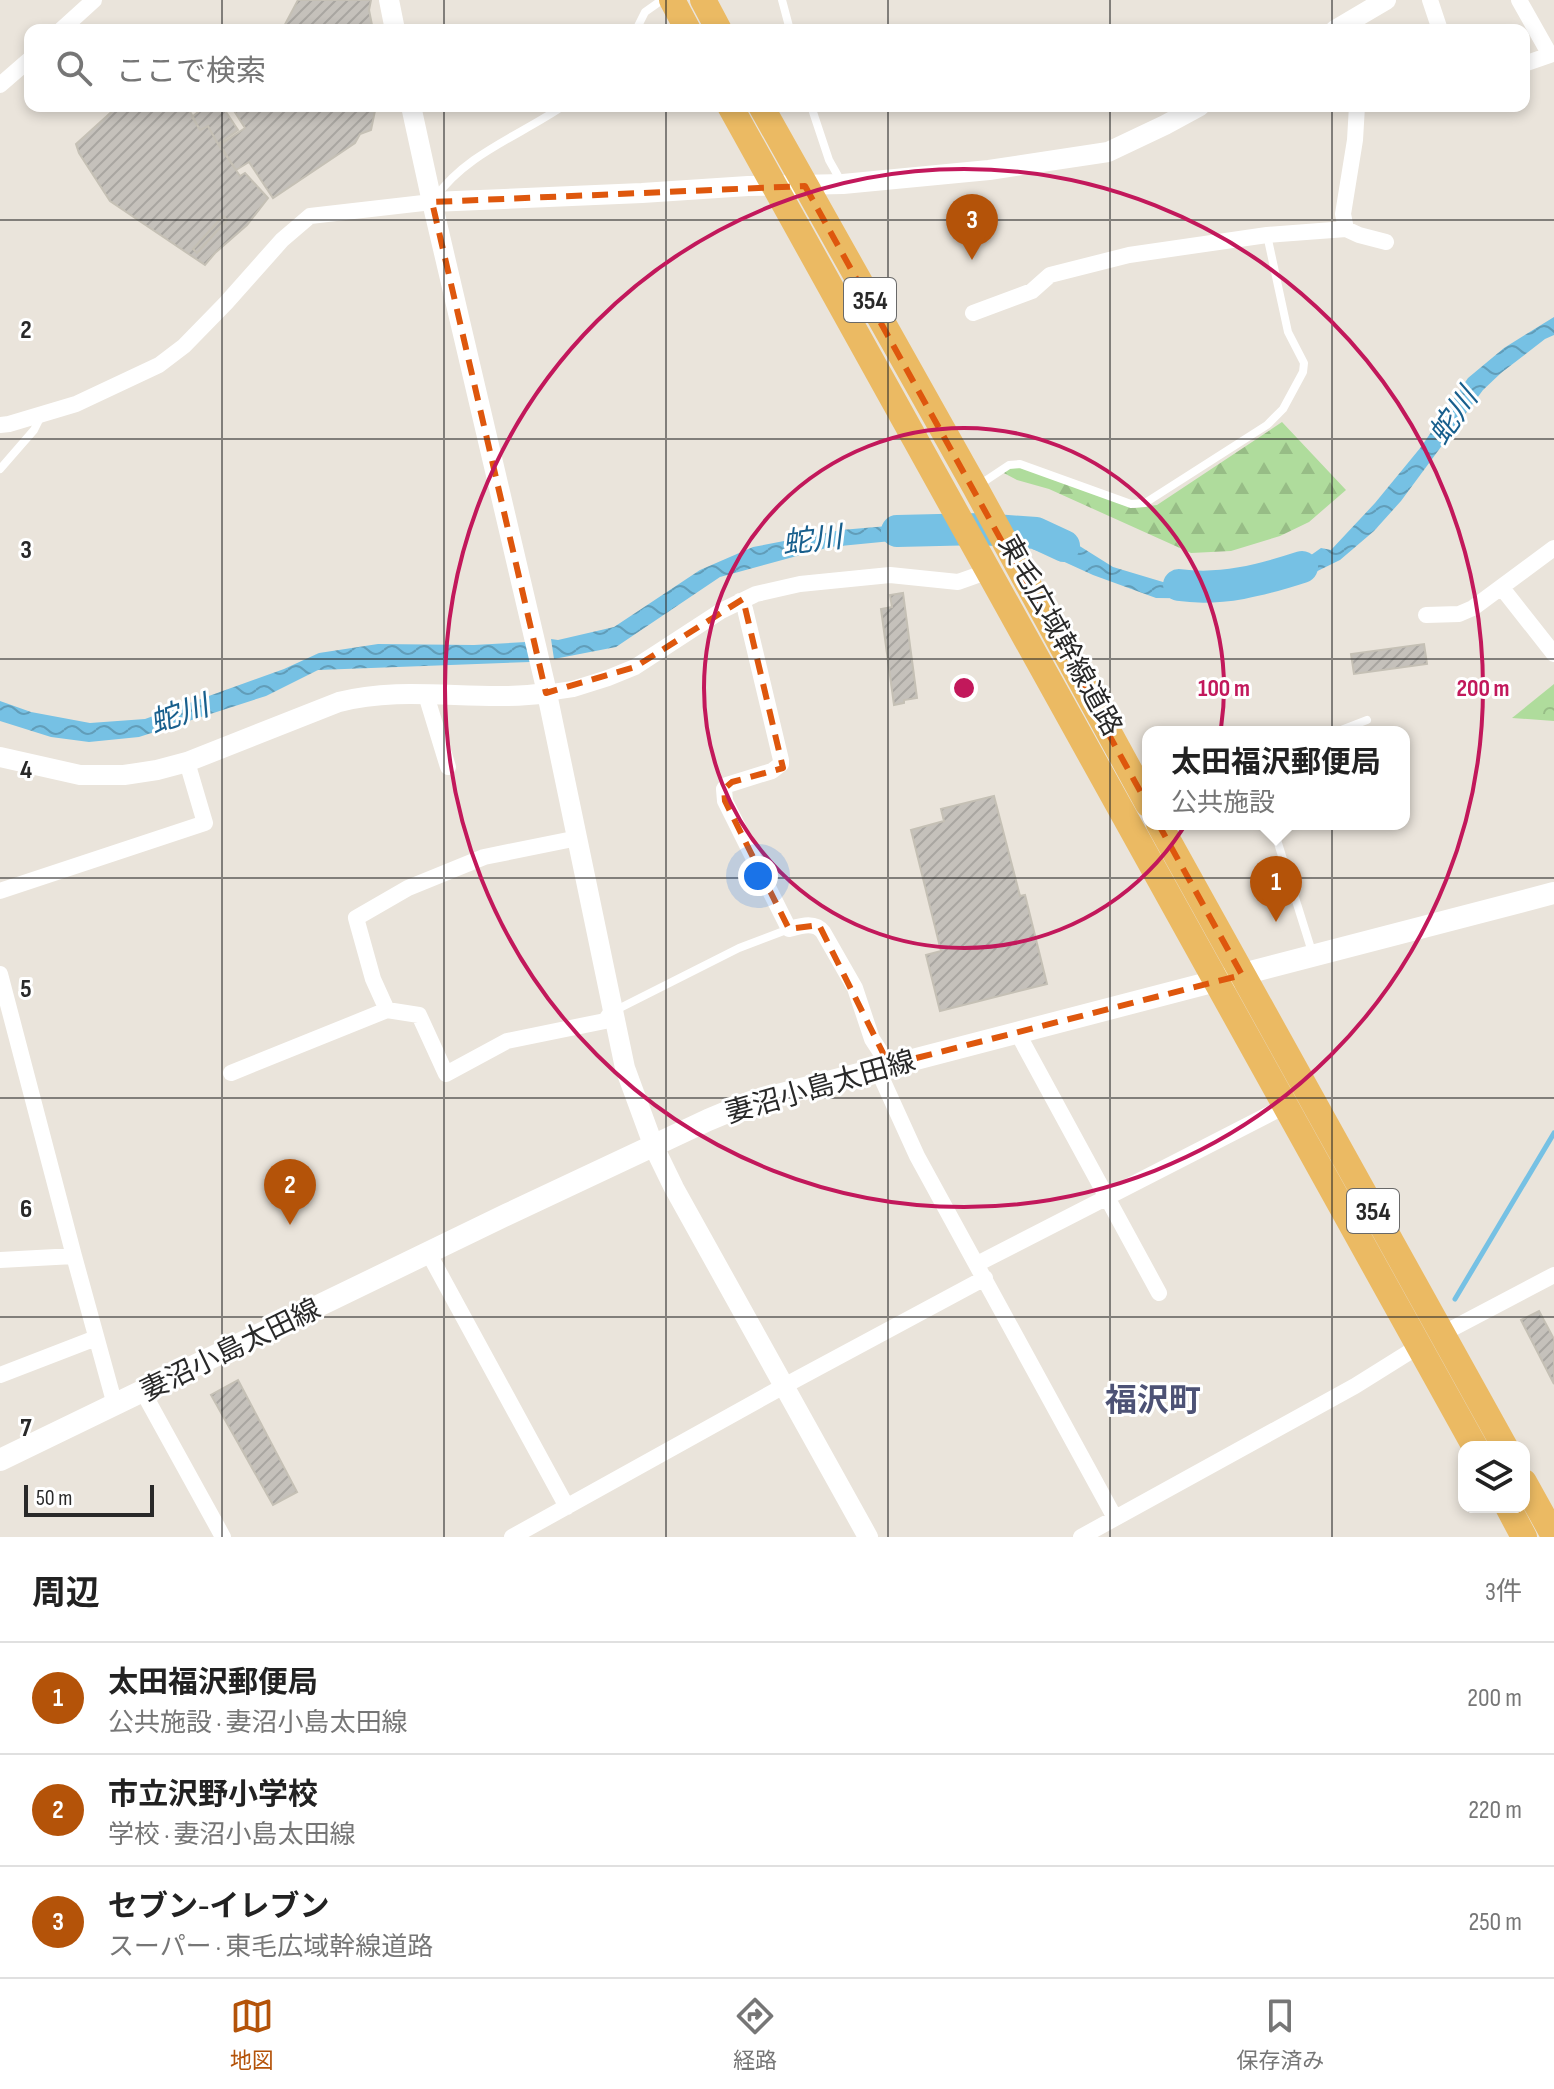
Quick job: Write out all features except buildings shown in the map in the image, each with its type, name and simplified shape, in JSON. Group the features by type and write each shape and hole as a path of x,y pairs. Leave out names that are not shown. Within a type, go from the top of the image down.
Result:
{"highway":[{"path":"672,0 685,24"},
{"path":"703,0 716,24"},
{"name":"東毛広域幹線道路","path":"733,112 1285,1106 1430,1340 1501,1441"},
{"name":"東毛広域幹線道路","path":"764,112 977,490 1142,793"},
{"name":"東毛広域幹線道路","path":"1162,830 1242,975 1430,1340 1472,1441"},
{"path":"1530,1493 1554,1536"},
{"path":"1511,1513 1524,1537"}],"main road":[{"name":"妻沼小島太田線","path":"0,1460 428,1252 751,1102 1554,893"}],"street":[{"path":"68,24 94,0"},
{"path":"389,0 394,24"},
{"path":"1430,0 1438,24"},
{"path":"1519,0 1552,54 1530,62"},
{"path":"1360,23 1383,1"},
{"path":"0,85 24,64"},
{"path":"412,112 546,688 625,1068 654,1147 674,1188 868,1537"},
{"path":"0,425 76,404 159,365 184,346 282,240 310,216 432,202 843,184 989,170 1108,152 1189,112"},
{"path":"1346,229 1343,214 1357,112"},
{"path":"973,313 1032,291 1050,275 1129,255 1267,235 1346,229 1386,242"},
{"path":"1426,615 1459,614 1473,608 1554,548"},
{"path":"0,757 80,775 124,775 187,762 339,702 383,694 532,695 546,688 585,685 635,667 721,611 756,594 800,584 890,575 958,582 975,578 987,567"},
{"path":"1502,588 1554,654"},
{"path":"740,601 745,609 781,764 772,771 727,785 724,795 789,929 819,926 851,980 917,1156 1115,1518"},
{"path":"426,695 448,767"},
{"path":"0,891 205,823 187,762"},
{"path":"387,1010 373,979 356,918 408,888 484,857 578,838"},
{"path":"0,974 115,1405"},
{"path":"231,1073 387,1010 419,1015 446,1074 507,1041 605,1021 612,1011"},
{"path":"1017,1032 1159,1293"},
{"path":"512,1537 784,1386 1107,1197 1285,1106"},
{"path":"428,1252 567,1507"},
{"path":"0,1260 74,1256"},
{"path":"1081,1537 1355,1386 1430,1340 1554,1275"},
{"path":"0,1375 96,1338"},
{"path":"143,1392 223,1537"}],"lane":[{"path":"639,24 645,12 662,0"},
{"path":"782,0 788,24"},
{"path":"432,202 445,183 478,156 553,112"},
{"path":"813,112 829,160 843,184"},
{"path":"977,490 1009,465 1020,464 1131,504 1145,503 1267,425 1283,409 1303,372 1304,363 1288,332 1267,235"},
{"path":"0,469 34,430 41,414"},
{"path":"1352,726 1367,720"},
{"path":"1274,830 1313,956"},
{"path":"612,1011 739,948 789,929"}],"highlighted area":[{"path":"805,186 1242,975 889,1065 819,925 789,929 725,801 724,789 732,782 783,768 743,599 635,667 546,693 432,202"}],"green space":[{"path":"1282,422 1346,490 1309,522 1280,536 1231,551 1191,553 1049,489 1017,480 1000,471 1020,464 1134,508 1157,505"},
{"path":"1554,684 1554,721 1512,718"}],"water":[{"path":"1554,317 1554,335 1501,373 1483,390 1401,501 1374,531 1340,560 1289,585 1238,599 1156,598 1032,549 1016,521 1070,540 1113,567 1163,582 1219,586 1260,581 1297,565 1321,548 1331,550 1421,447 1468,378 1504,348"},
{"path":"935,522 943,536 830,547 720,577 616,647 554,659 551,639 614,627 700,570 753,547 841,530"},
{"path":"526,642 530,662 318,670 266,696 139,737 89,742 51,737 0,721 0,701 31,712 90,723 145,719 284,669 319,653 378,644"}],"waterway":[{"name":"蛇川","path":"897,531 981,529 1036,533 1064,546"},
{"name":"蛇川","path":"1179,585 1210,587 1241,583 1302,567"},
{"path":"1455,1299 1554,1133"}],"place":[{"name":"セブン-イレブン","path":"972,260"},
{"name":"太田福沢郵便局","path":"1276,922"},
{"name":"市立沢野小学校","path":"290,1225"}],"district":[{"name":"福沢町","path":"1153,1400"}]}
